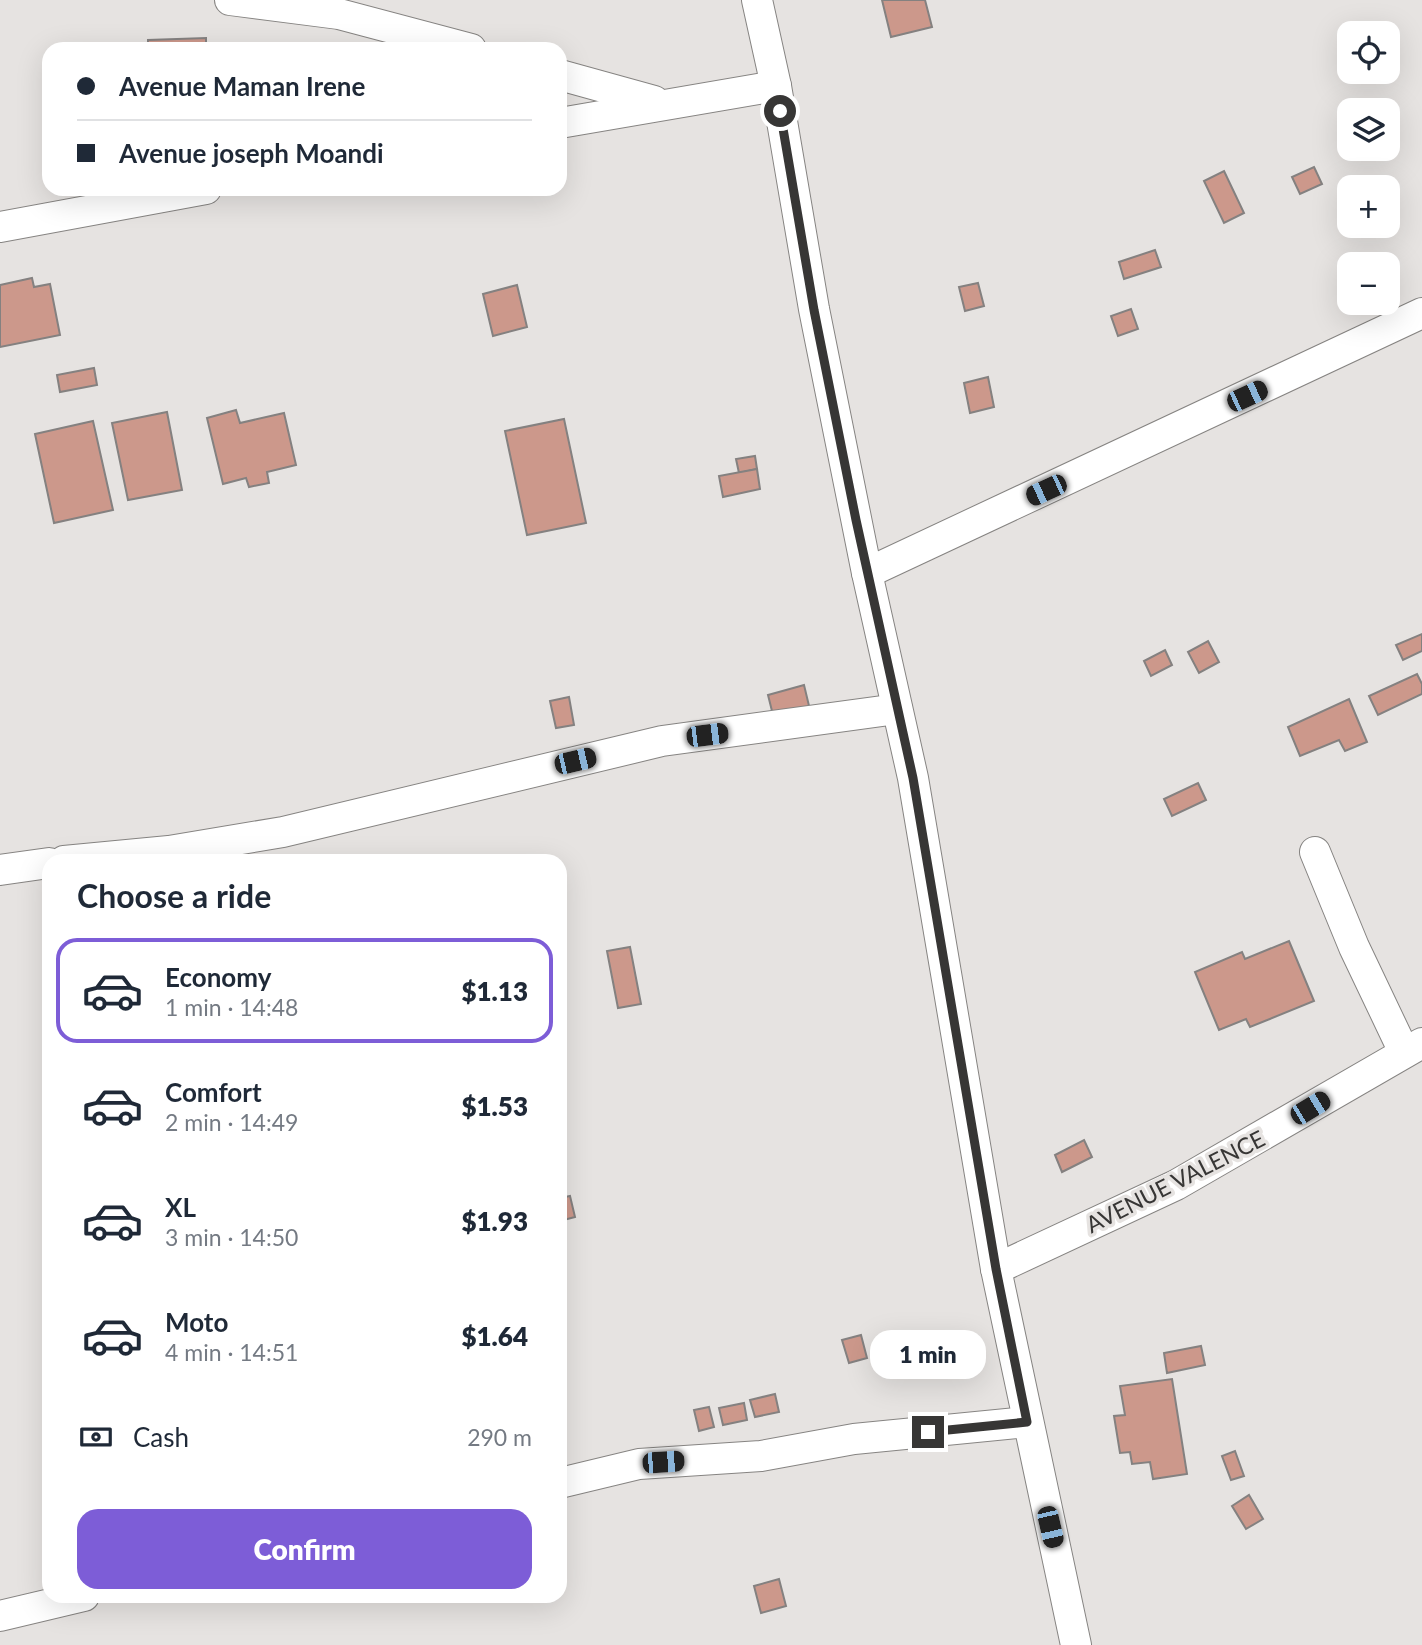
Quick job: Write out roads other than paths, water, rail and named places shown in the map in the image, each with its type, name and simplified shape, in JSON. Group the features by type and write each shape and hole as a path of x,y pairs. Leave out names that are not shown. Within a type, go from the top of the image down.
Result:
{"street":[{"path":"230,0 337,7 449,42"},
{"path":"757,0 776,86 814,310 867,573 913,778 996,1269 1076,1645"},
{"path":"567,77 665,103"},
{"path":"567,122 776,86"},
{"path":"0,228 169,196"},
{"path":"867,573 1422,313"},
{"path":"138,854 283,832 662,741 897,709"},
{"path":"1315,852 1354,947 1413,1048"},
{"path":"0,870 42,864"},
{"name":"AVENUE VALENCE","path":"996,1269 1176,1185 1413,1048"},
{"path":"567,1481 639,1464 761,1456 854,1439 1027,1422"},
{"path":"0,1616 55,1603"}]}
